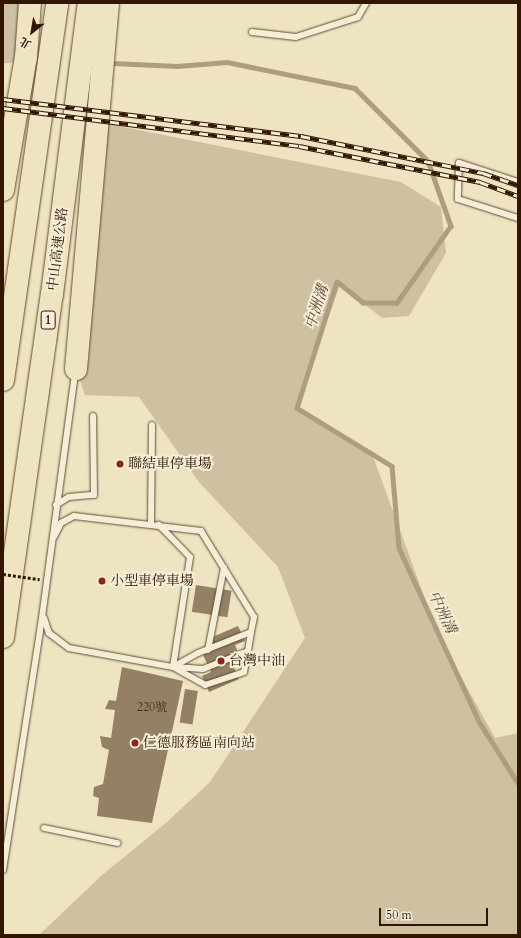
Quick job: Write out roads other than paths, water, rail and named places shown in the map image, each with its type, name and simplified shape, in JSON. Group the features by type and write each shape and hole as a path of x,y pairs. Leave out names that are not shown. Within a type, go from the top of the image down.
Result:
{"highway":[{"path":"3,190 26,57 30,3"},
{"path":"3,380 57,3"},
{"name":"中山高速公路","path":"3,637 52,294 89,3"},
{"path":"76,369 108,3"},
{"path":"3,155 26,57"}],"lane":[{"path":"252,32 296,37 358,17 366,3"},
{"path":"518,182 459,163 458,199 518,218"},
{"path":"3,870 43,610 56,505 76,369"},
{"path":"56,505 69,497 94,495 93,416"},
{"path":"151,524 152,425"},
{"path":"51,546 61,522 74,516 201,531 254,617 244,672 205,685 173,667"},
{"path":"159,525 190,557 173,667"},
{"path":"208,650 224,568"},
{"path":"43,610 44,622 49,633 69,648 173,667 203,669 248,651"},
{"path":"173,667 251,632"},
{"path":"44,828 117,843"}],"waterway":[{"name":"中洲溝","path":"113,63 177,66 227,62 355,88 428,161 451,226 397,303 363,303 337,282 297,408 392,466 399,548 480,723 518,783"}],"railway":[{"path":"3,99 301,136 483,173 518,185"},
{"path":"3,108 299,146 480,182 518,196"}],"place":[{"name":"聯結車停車場","path":"120,464"},
{"name":"小型車停車場","path":"102,581"},
{"name":"台灣中油","path":"221,661"},
{"name":"仁德服務區南向站","path":"135,743"}]}
